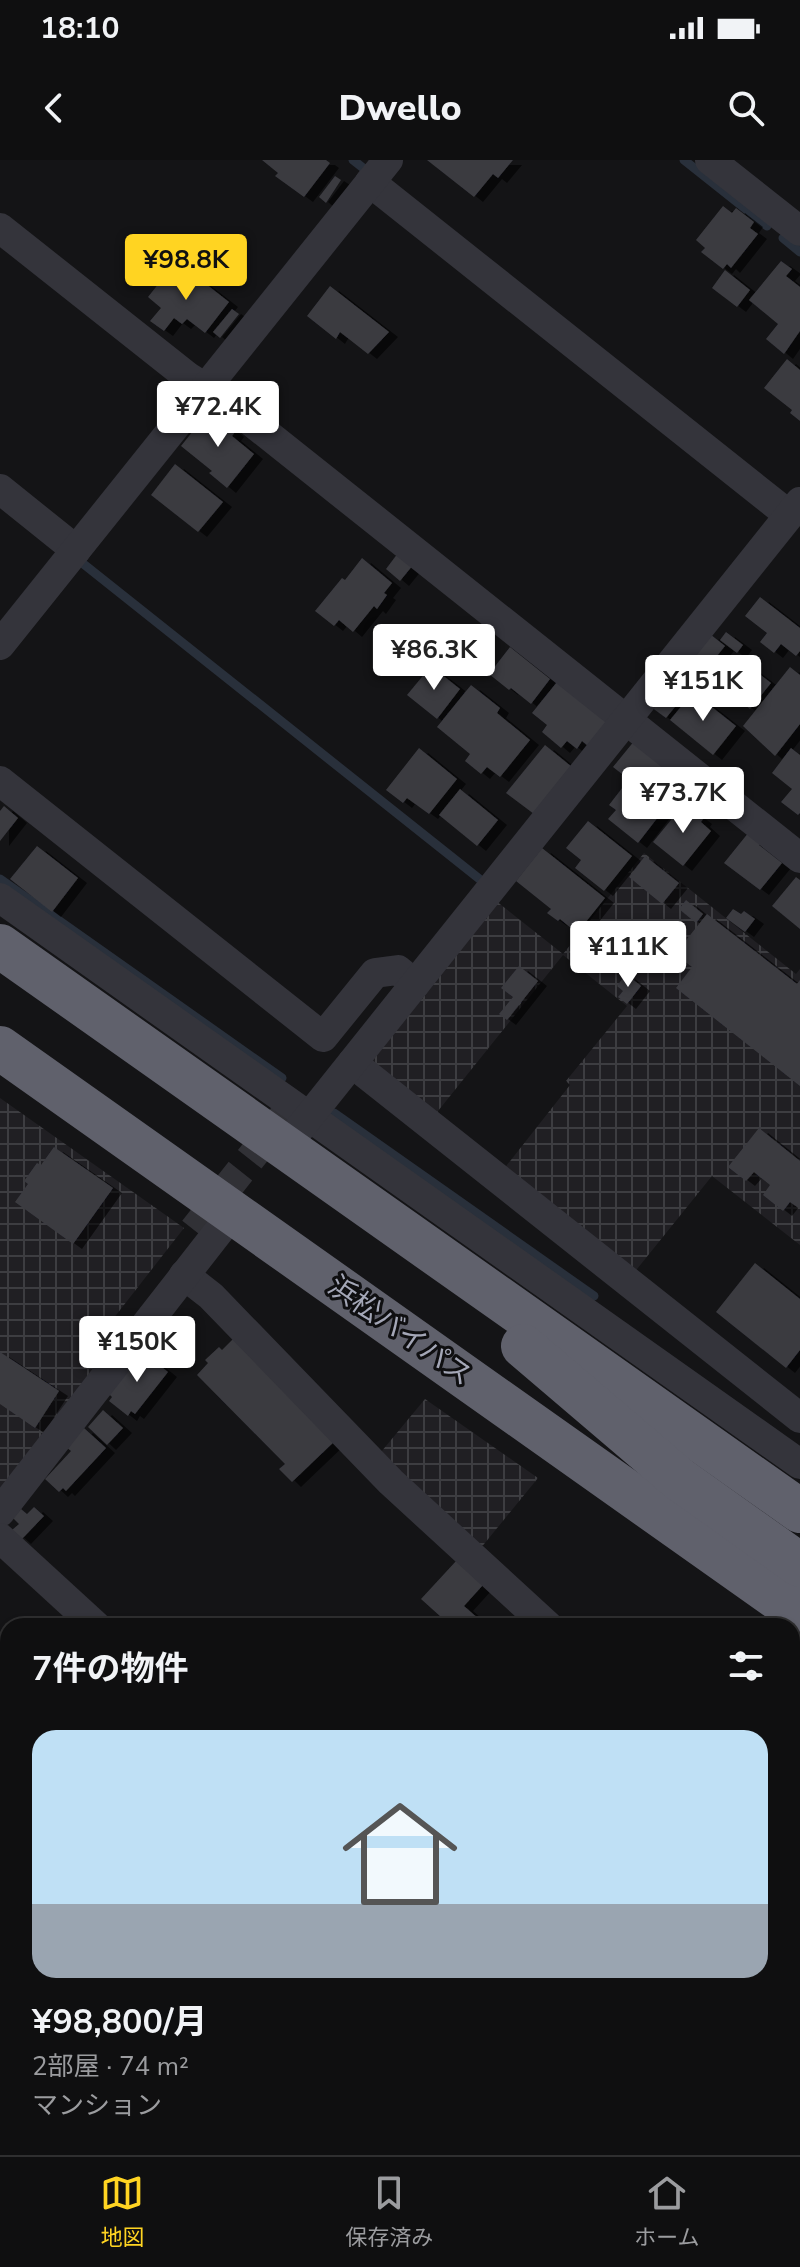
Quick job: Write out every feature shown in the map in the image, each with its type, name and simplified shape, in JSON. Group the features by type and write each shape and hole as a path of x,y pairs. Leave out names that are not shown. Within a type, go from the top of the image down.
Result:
{"highway":[{"path":"0,946 299,1119 387,1219 502,1328 679,1479 800,1565"},
{"name":"浜松バイパス","path":"0,1048 213,1221 800,1614"},
{"path":"387,1219 626,1364 755,1456 800,1511"}],"street":[{"path":"710,160 800,231"},
{"path":"0,645 379,171 794,509 352,1063 299,1119"},
{"path":"0,228 188,377 223,399 800,858"},
{"path":"0,489 76,550"},
{"path":"0,781 323,1037 375,973 398,970 408,993"},
{"path":"0,898 626,1364 666,1312"},
{"path":"299,1119 385,988 408,993"},
{"path":"352,1063 795,1414 755,1456"},
{"path":"0,1512 184,1275 213,1221"},
{"path":"133,1342 116,1329 213,1221"},
{"path":"184,1275 211,1296 391,1482 539,1618"},
{"path":"755,1456 800,1464"},
{"path":"0,1538 87,1618"}],"shaded area":[{"path":"644,853 796,974 800,969 800,1245 712,1176 633,1274 503,1170 570,1085 566,1081 627,1006 563,955 434,1116 367,1063 496,901 563,954"},
{"path":"0,1098 184,1228 106,1328 109,1357 0,1497"},
{"path":"425,1399 538,1478 480,1549 381,1452"}],"building":[{"path":"262,160 326,160 330,163 304,197 275,176 278,173"},
{"path":"427,160 513,160 498,178 493,174 474,197"},
{"path":"335,176 341,180 326,203 319,197"},
{"path":"723,206 732,213 736,208 754,222 750,228 758,234 731,268 727,264 723,269 701,252 705,248 696,240"},
{"path":"781,261 792,269 786,276 800,287 800,331 784,354 766,339 778,324 749,300"},
{"path":"174,270 186,280 192,273 229,302 205,333 187,319 182,324 174,318 164,331 150,321 161,308 148,297 167,273 170,275"},
{"path":"725,270 750,290 737,307 712,288"},
{"path":"330,286 389,332 368,354 340,332 336,339 307,316"},
{"path":"232,309 239,314 220,338 213,332"},
{"path":"787,359 800,370 800,421 790,413 792,410 764,388"},
{"path":"209,411 235,432 232,436 254,454 227,488 209,473 212,471 181,446"},
{"path":"175,464 223,502 198,532 151,495"},
{"path":"398,553 413,565 400,581 386,569"},
{"path":"362,558 392,583 377,609 374,606 353,632 339,620 334,626 315,611"},
{"path":"760,597 800,628 800,651 796,656 781,644 774,653 760,642 767,633 745,616"},
{"path":"726,632 743,645 737,653 720,640"},
{"path":"710,634 725,646 704,672 689,661"},
{"path":"510,647 550,679 531,704 489,674"},
{"path":"735,655 771,683 750,709 714,680"},
{"path":"431,666 460,689 437,719 407,695"},
{"path":"790,667 800,675 800,724 775,756 743,726"},
{"path":"557,682 608,721 588,746 582,741 577,749 567,741 561,748 542,732 547,725 532,713"},
{"path":"471,685 500,708 497,713 530,740 500,777 487,767 481,774 465,761 470,754 437,727"},
{"path":"664,690 679,702 666,718 651,707"},
{"path":"693,692 736,726 713,755 670,720"},
{"path":"635,740 668,767 662,774 665,777 650,796 613,767"},
{"path":"545,745 572,767 534,814 506,793"},
{"path":"419,748 457,779 429,814 407,798 403,803 386,790"},
{"path":"791,748 800,755 798,815 781,802 792,789 772,773"},
{"path":"626,783 662,812 638,843 608,819 616,810 609,805"},
{"path":"460,789 498,820 477,846 439,815"},
{"path":"684,804 703,819 701,822 711,831 683,866 653,842"},
{"path":"4,806 18,818 0,841 0,811"},
{"path":"588,821 632,856 604,891 575,868 581,860 566,848"},
{"path":"749,832 762,842 759,845 782,863 760,890 724,863"},
{"path":"37,846 78,878 52,912 10,879"},
{"path":"542,848 605,898 577,933 547,913 551,909 516,881"},
{"path":"645,856 679,883 662,904 629,877"},
{"path":"796,877 800,880 800,929 772,906"},
{"path":"686,900 703,914 696,923 679,909"},
{"path":"733,909 741,914 744,911 755,919 745,932 726,918"},
{"path":"707,914 797,984 800,980 800,1086 676,988 692,967 675,954"},
{"path":"519,966 538,981 507,1020 499,1014 513,997 501,988"},
{"path":"626,974 641,986 627,1004 618,997 623,991 617,986"},
{"path":"759,1128 800,1161 800,1209 790,1202 783,1211 763,1195 770,1185 754,1172 746,1181 728,1167"},
{"path":"54,1147 113,1188 73,1244 15,1202 28,1184 24,1181"},
{"path":"755,1263 800,1299 800,1350 786,1368 716,1312"},
{"path":"233,1339 338,1438 292,1482 279,1469 285,1464 197,1375 208,1363 205,1360"},
{"path":"142,1351 168,1372 135,1414 131,1411 128,1416 109,1401 112,1397 109,1394"},
{"path":"0,1352 59,1391 35,1428 0,1404"},
{"path":"103,1410 123,1428 107,1445 88,1427"},
{"path":"84,1428 106,1448 66,1491 63,1488 59,1492 45,1479 71,1451 66,1447"},
{"path":"34,1507 44,1516 22,1539 12,1530 19,1524 13,1518 21,1509 27,1514"},
{"path":"457,1560 483,1585 464,1606 478,1618 442,1618 421,1599"}],"waterway":[{"path":"353,160 367,171"},
{"path":"684,160 767,226"},
{"path":"783,238 800,252"},
{"path":"81,562 482,881"},
{"path":"0,879 282,1078"},
{"path":"334,1113 594,1296"}],"tunnel":[{"path":"194,1230 302,1093"}]}
